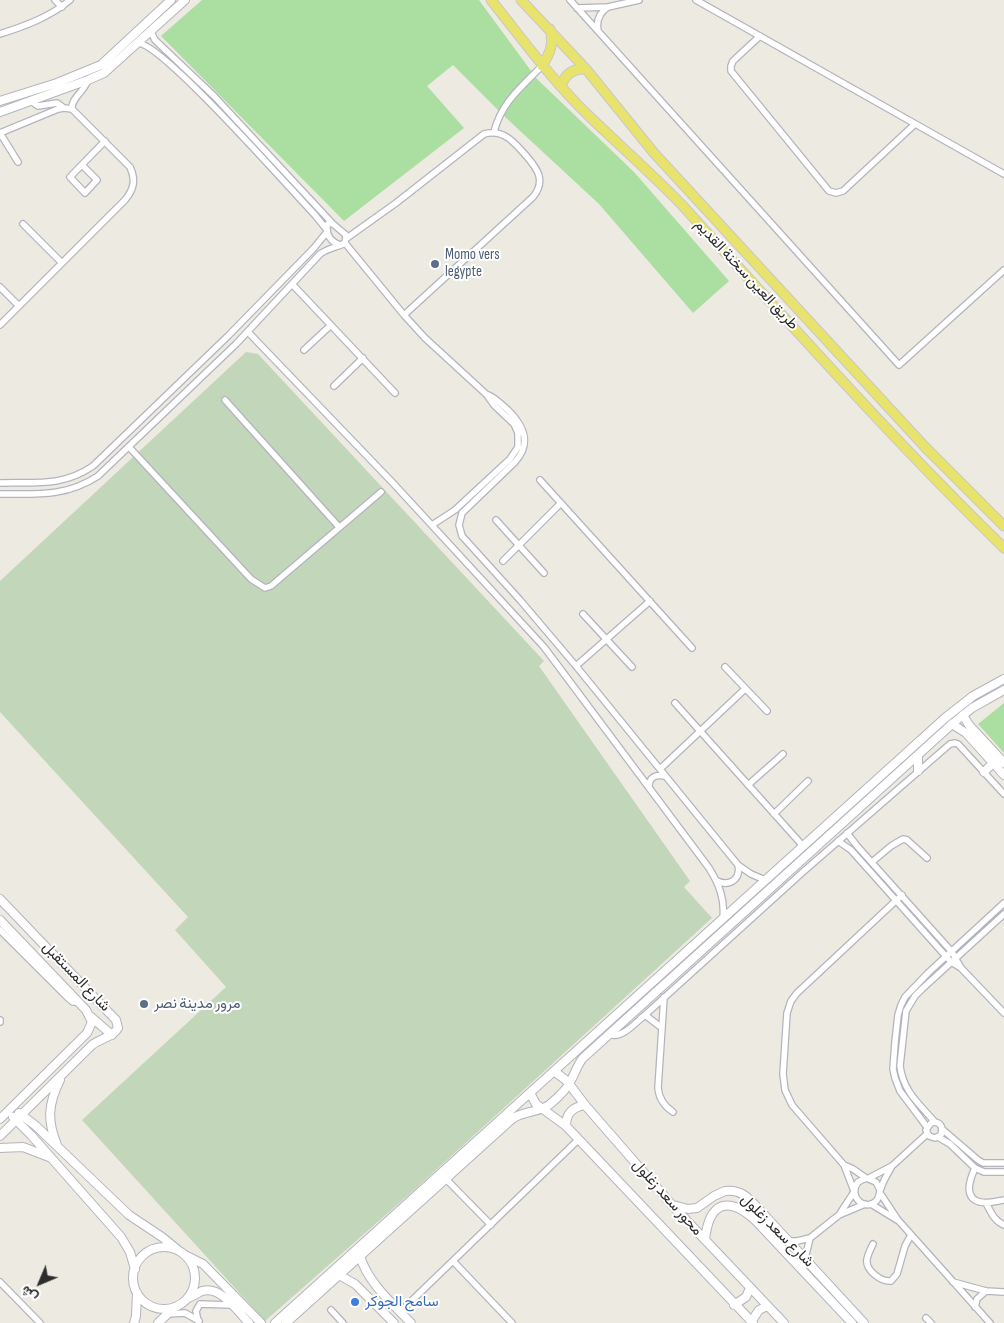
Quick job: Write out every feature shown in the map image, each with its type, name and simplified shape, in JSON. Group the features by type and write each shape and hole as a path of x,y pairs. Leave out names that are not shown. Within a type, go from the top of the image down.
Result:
{"main road":[{"path":"0,101 57,83 101,65 171,0"},
{"path":"0,112 104,73 185,0"},
{"name":"طريق العين سخنة القديم","path":"491,0 542,66 588,115 664,186 914,457 1004,548"},
{"name":"طريق العين سخنة القديم","path":"521,0 586,68 654,153 925,447 1004,526"},
{"path":"542,66 551,52 550,29"},
{"path":"561,86 567,74 572,70 586,68"},
{"path":"275,1323 954,710 973,696 1004,679"},
{"path":"286,1323 516,1117 550,1104 569,1085 581,1061 610,1034 952,724 963,715 1004,690"},
{"path":"963,715 969,725 1004,763"},
{"path":"952,724 966,733 1004,775"},
{"path":"918,755 918,771"},
{"path":"984,772 993,763"},
{"name":"شارع المستقبل","path":"0,899 116,1020 118,1028 112,1035 100,1039 0,1136"},
{"name":"شارع المستقبل","path":"0,920 79,1002 90,1016 92,1022 87,1033 0,1119"},
{"path":"35,934 42,928"},
{"path":"90,1016 112,1035"},
{"name":"محور سعد زغلول","path":"554,1071 569,1085 672,1205 784,1323"},
{"path":"59,1150 50,1128 50,1110 54,1093 64,1073"},
{"name":"محور سعد زغلول","path":"530,1093 536,1104 566,1126 579,1139 752,1322"},
{"path":"566,1126 566,1120 571,1111 585,1105"},
{"path":"10,1110 36,1126 128,1215 162,1237 180,1252 192,1265 194,1273 193,1288 186,1299"},
{"path":"19,1117 121,1237 130,1252 135,1269 134,1280 137,1303 134,1323"},
{"path":"0,1148 13,1146 27,1148 52,1158"},
{"name":"شارع سعد زغلول","path":"672,1205 692,1209 718,1194 730,1190 742,1193 864,1323"},
{"name":"شارع سعد زغلول","path":"705,1240 706,1225 709,1219 720,1207 726,1205 736,1206 749,1214 852,1323"},
{"path":"135,1269 142,1256 156,1248 163,1247 180,1252 203,1264 261,1323"},
{"path":"360,1256 367,1274 411,1323"},
{"path":"355,1284 358,1275 367,1274"},
{"path":"339,1275 355,1284 394,1323"},
{"path":"734,1305 746,1297 750,1288"},
{"path":"158,1323 186,1299 203,1291 210,1290 220,1294 249,1323"},
{"path":"136,1291 144,1301 154,1307 166,1308 176,1306"},
{"path":"752,1322 756,1314 767,1306"}],"street":[{"path":"55,0 62,7"},
{"path":"0,34 21,27 62,7 70,0"},
{"path":"570,0 899,365 1004,270"},
{"path":"577,8 608,7 639,0"},
{"path":"696,0 1004,174"},
{"path":"598,31 598,19 608,7"},
{"path":"151,32 155,40 214,96 333,224 344,242 404,315 486,394 494,405 514,424 518,433 518,447 510,460 451,513 432,524"},
{"path":"760,36 733,61 731,71 829,192 843,191 915,124"},
{"path":"138,43 154,50 202,94 315,215 334,242 344,242"},
{"path":"494,132 499,116 506,104 542,66"},
{"path":"72,109 73,101 84,90 88,80"},
{"path":"31,101 38,106 57,103 64,108"},
{"path":"0,324 131,193 134,184 134,175 130,167 72,109 58,109 0,133 18,162"},
{"path":"0,494 56,493 78,488 98,476 248,332 320,254 344,242 480,136 494,132 508,138 536,168 540,176 538,190 533,198 404,315"},
{"path":"82,165 97,180 85,193 70,177 105,141"},
{"path":"24,224 62,263"},
{"path":"0,483 68,480 93,466 228,336 313,250 327,231 328,224 333,224"},
{"path":"292,284 395,393"},
{"path":"0,287 18,306"},
{"path":"244,318 252,320 253,325"},
{"path":"304,350 331,325"},
{"path":"248,332 432,524 544,647 709,868 717,881 723,899 723,918"},
{"path":"228,336 231,343 236,344"},
{"path":"334,386 363,358"},
{"path":"486,394 498,401 520,422 524,436 524,446 518,459 465,510 459,521 459,529 462,536 576,666 738,865 751,874 765,880"},
{"path":"225,400 339,527"},
{"path":"129,448 250,579 266,588 271,586 381,492"},
{"path":"540,480 692,648"},
{"path":"503,561 561,503"},
{"path":"451,513 459,521"},
{"path":"496,520 544,573"},
{"path":"576,666 650,601"},
{"path":"583,614 632,667"},
{"path":"725,667 766,711"},
{"path":"660,769 745,689"},
{"path":"675,703 803,846"},
{"path":"610,1034 614,1036 620,1034 645,1015 847,833 950,744 955,743 1004,794"},
{"path":"748,785 783,754"},
{"path":"649,787 650,781 654,776 665,776"},
{"path":"774,814 808,781"},
{"path":"847,833 902,895 951,957"},
{"path":"872,862 890,846 903,839 911,843 927,858"},
{"path":"838,841 851,850 1004,1013"},
{"path":"717,881 726,884 735,880 739,871 738,865"},
{"path":"898,1220 859,1201 844,1165 792,1104 785,1090 783,1074 789,1005 797,993 902,895"},
{"path":"1004,903 915,996 906,1011 900,1066 905,1086 935,1122 941,1125 942,1129 983,1163 1004,1163"},
{"path":"1004,914 928,973 905,997 898,1014 893,1069 896,1084 933,1138 938,1138 950,1144 975,1168 984,1172 1004,1172"},
{"path":"0,930 68,998 73,1002 79,1002"},
{"path":"664,997 659,1096 666,1108 672,1112"},
{"path":"645,1015 662,1028"},
{"path":"895,1039 903,1040"},
{"path":"775,1241 810,1238 839,1215 876,1201 892,1166 927,1131 931,1123 935,1122"},
{"path":"938,1138 942,1133 942,1129"},
{"path":"400,1312 579,1139"},
{"path":"844,1165 853,1168 876,1182 898,1220 990,1323"},
{"path":"839,1215 858,1182 892,1166"},
{"path":"975,1168 969,1189 971,1195 977,1201 1004,1200"},
{"path":"446,1179 491,1225"},
{"path":"986,1202 992,1216 996,1221 1004,1225"},
{"path":"873,1244 867,1258 869,1267 882,1280 892,1281 897,1274 905,1246 911,1235"},
{"path":"802,1271 810,1238"},
{"path":"453,1261 512,1323"},
{"path":"0,1282 40,1323"},
{"path":"953,1282 986,1291 1004,1292"},
{"path":"975,1307 976,1299 986,1291"},
{"path":"199,1322 196,1311 200,1304 232,1305"},
{"path":"330,1310 343,1323"},
{"path":"167,1314 185,1313 199,1322"},
{"path":"926,1318 931,1323"}],"green space":[{"path":"202,0 479,0 537,79 634,172 729,281 693,313 599,204 504,116 453,65 427,86 464,128 344,221 161,36"},
{"path":"246,352 258,354 544,661 539,666 690,881 684,887 712,918 413,1191 265,1321 82,1120 226,987 175,930 188,917 0,712 0,581"},
{"path":"1004,703 1004,753 978,724"}],"place":[{"name":"Momo vers legypte","path":"435,264"},
{"name":"مرور مدينة نصر","path":"144,1004"},
{"name":"سامح الجوكر","path":"355,1302"}]}
